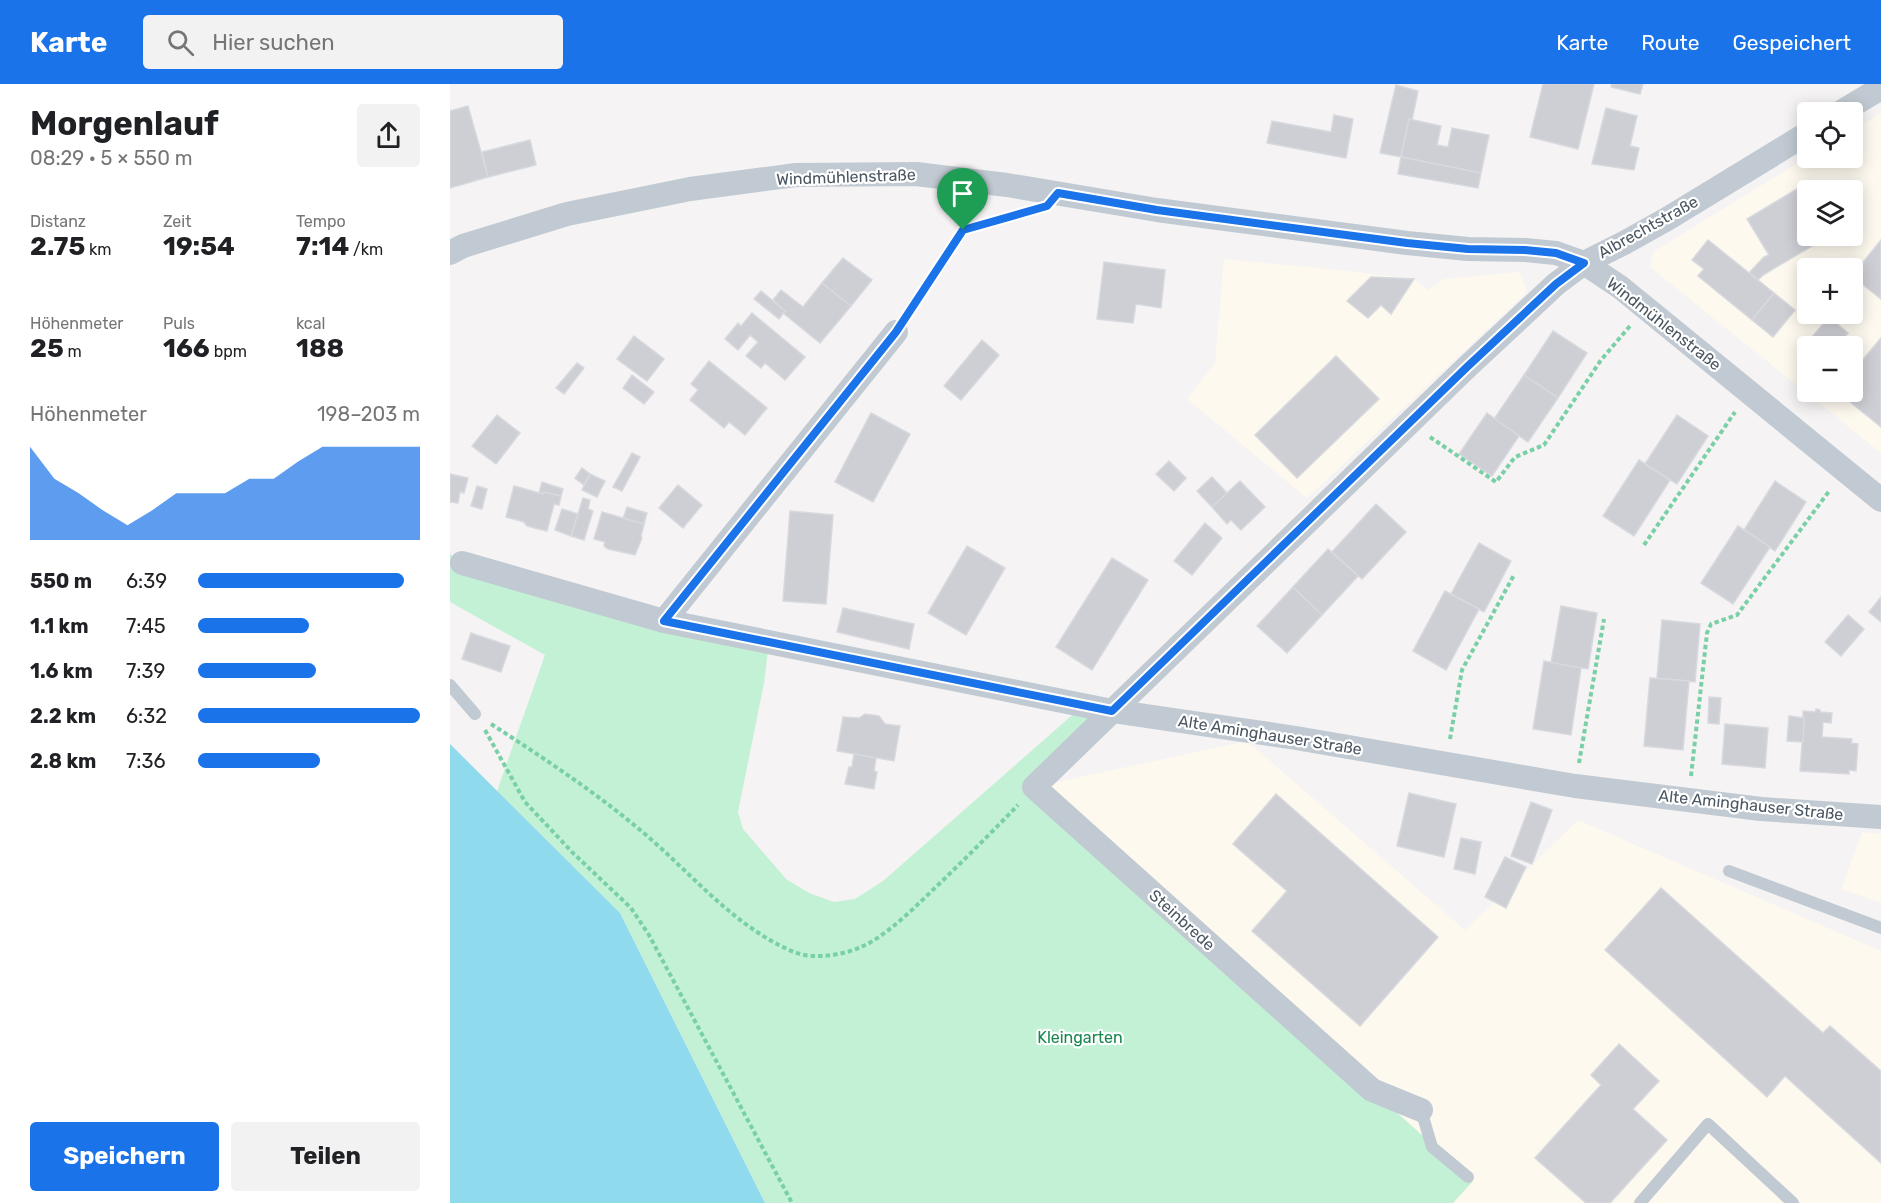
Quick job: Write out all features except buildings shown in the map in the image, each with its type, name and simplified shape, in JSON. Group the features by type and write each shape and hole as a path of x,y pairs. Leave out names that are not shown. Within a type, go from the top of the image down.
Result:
{"street":[{"path":"1858,102 1881,88"},
{"name":"Albrechtstraße","path":"1112,711 1556,284 1584,263 1667,219 1797,140"},
{"name":"Windmühlenstraße","path":"450,253 463,246 567,214 690,189 796,176 916,174 1058,193 1157,210 1407,243 1468,249 1556,253 1584,263 1620,287 1881,500"},
{"path":"664,621 896,332"},
{"name":"Alte Aminghauser Straße","path":"462,563 664,621 1112,711 1296,738 1575,786 1761,809 1881,817"},
{"path":"1034,787 1112,711"},
{"name":"Steinbrede","path":"1034,787 1372,1090 1421,1110"}],"lane":[{"path":"450,685 475,714"},
{"path":"1729,871 1881,928"},
{"path":"1421,1110 1432,1147 1468,1177"},
{"path":"1640,1203 1708,1124 1793,1203"}],"path":[{"path":"896,332 963,230 1047,206 1058,193"},
{"path":"1412,420 1426,435 1496,482 1515,457 1544,445 1602,360 1646,308"},
{"path":"1644,545 1749,392"},
{"path":"1688,801 1707,633 1711,624 1737,615 1845,470"},
{"path":"1446,764 1462,670 1514,575"},
{"path":"1575,786 1604,619"},
{"path":"475,714 572,777 640,830 714,899 761,934 797,953 831,956 862,947 889,930 919,904 1034,787"},
{"path":"475,714 525,802 573,853 631,908 649,935 792,1203"}],"shaded area":[{"path":"1881,114 1881,453 1818,402 1863,402 1863,336 1797,336 1797,385 1650,267 1653,252 1797,163 1797,168 1863,168 1863,124"},
{"path":"1224,259 1414,279 1428,290 1444,279 1520,272 1527,292 1307,498 1187,399 1215,363"},
{"path":"1247,741 1465,930 1578,820 1881,951 1881,1203 1453,1203 1473,1181 1034,787"},
{"path":"1862,832 1881,834 1881,903 1841,889"}],"green space":[{"name":"Kleingarten","path":"450,554 462,563 769,642 764,683 738,812 743,829 786,879 809,893 834,902 855,899 883,881 1094,696 1112,711 1035,787 1473,1181 1453,1203 765,1203 620,913 497,791 545,655 450,602"}],"water":[{"path":"450,744 620,913 765,1203 450,1203"}],"route":[{"path":"1058,193 1157,210 1407,243 1468,249 1556,253 1584,263 1556,284 1467,367 1112,711 664,621 896,332 963,230 1047,206 1058,193"}]}
